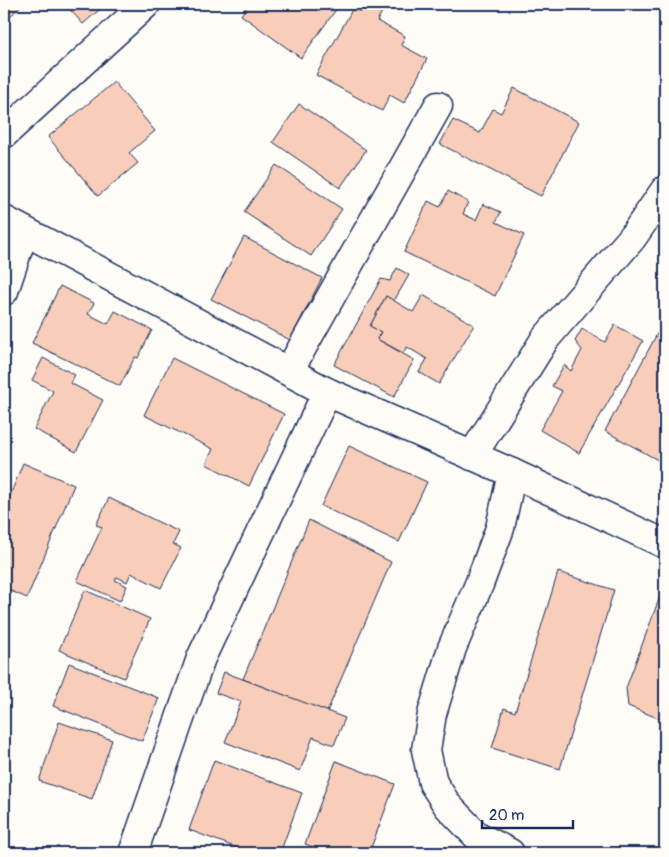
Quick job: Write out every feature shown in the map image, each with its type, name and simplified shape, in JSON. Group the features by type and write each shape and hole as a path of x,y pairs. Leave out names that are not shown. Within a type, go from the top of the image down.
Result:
{"street":[{"path":"4,134 146,4"},
{"path":"289,371 438,106"},
{"path":"472,456 545,339 632,238 665,190"},
{"path":"4,291 14,225 327,392 665,544"},
{"path":"133,853 201,658 327,392"},
{"path":"510,853 476,836 448,806 433,783 426,750 432,714 452,648 500,528 512,474"}],"building":[{"path":"4,4 23,4 4,22"},
{"path":"65,4 106,4 83,24"},
{"path":"249,4 340,4 301,58 241,15"},
{"path":"365,4 382,12 377,21 405,36 401,45 427,59 404,103 390,95 382,111 316,75 353,8 361,12"},
{"path":"114,82 155,131 129,153 138,163 98,196 48,137"},
{"path":"514,88 579,122 541,196 440,144 453,120 480,133 493,109 501,113"},
{"path":"299,104 366,150 340,188 273,142"},
{"path":"276,165 342,209 311,256 244,212"},
{"path":"448,191 468,202 463,214 476,220 483,204 501,212 496,222 524,235 495,296 404,252 428,201 440,207"},
{"path":"244,237 322,278 290,340 211,299"},
{"path":"397,268 409,275 394,301 386,296 370,326 381,332 377,339 414,360 394,397 334,365 381,279 390,281"},
{"path":"60,286 94,303 88,314 108,324 115,311 152,330 138,358 135,357 120,386 32,343"},
{"path":"423,295 474,325 439,384 419,372 427,359 407,347 403,353 377,339 381,332 370,326 386,296 413,312"},
{"path":"665,319 665,464 605,431"},
{"path":"615,325 643,341 579,453 540,430 562,391 552,386 564,365 571,371 582,350 575,341 582,329 605,342"},
{"path":"43,358 75,375 70,383 103,400 76,452 34,429 53,391 32,380"},
{"path":"172,358 284,414 249,486 206,464 213,449 144,415"},
{"path":"349,446 427,482 399,542 321,506"},
{"path":"23,463 74,485 27,598 4,588 4,511"},
{"path":"109,498 179,532 173,544 181,548 161,588 131,573 127,582 117,577 115,580 127,586 120,601 77,581 102,527 96,525"},
{"path":"309,520 391,562 327,712 243,679"},
{"path":"558,572 614,590 560,769 492,748 504,708 515,712"},
{"path":"85,590 150,619 124,678 59,650"},
{"path":"662,591 665,592 665,721 628,706 626,688"},
{"path":"69,663 159,698 142,741 53,706"},
{"path":"224,672 345,718 334,745 313,737 300,771 225,742 241,702 216,693"},
{"path":"59,722 112,740 92,799 39,781"},
{"path":"214,760 302,793 280,853 251,853 189,830"},
{"path":"336,761 395,784 369,853 330,853 305,844"}]}
